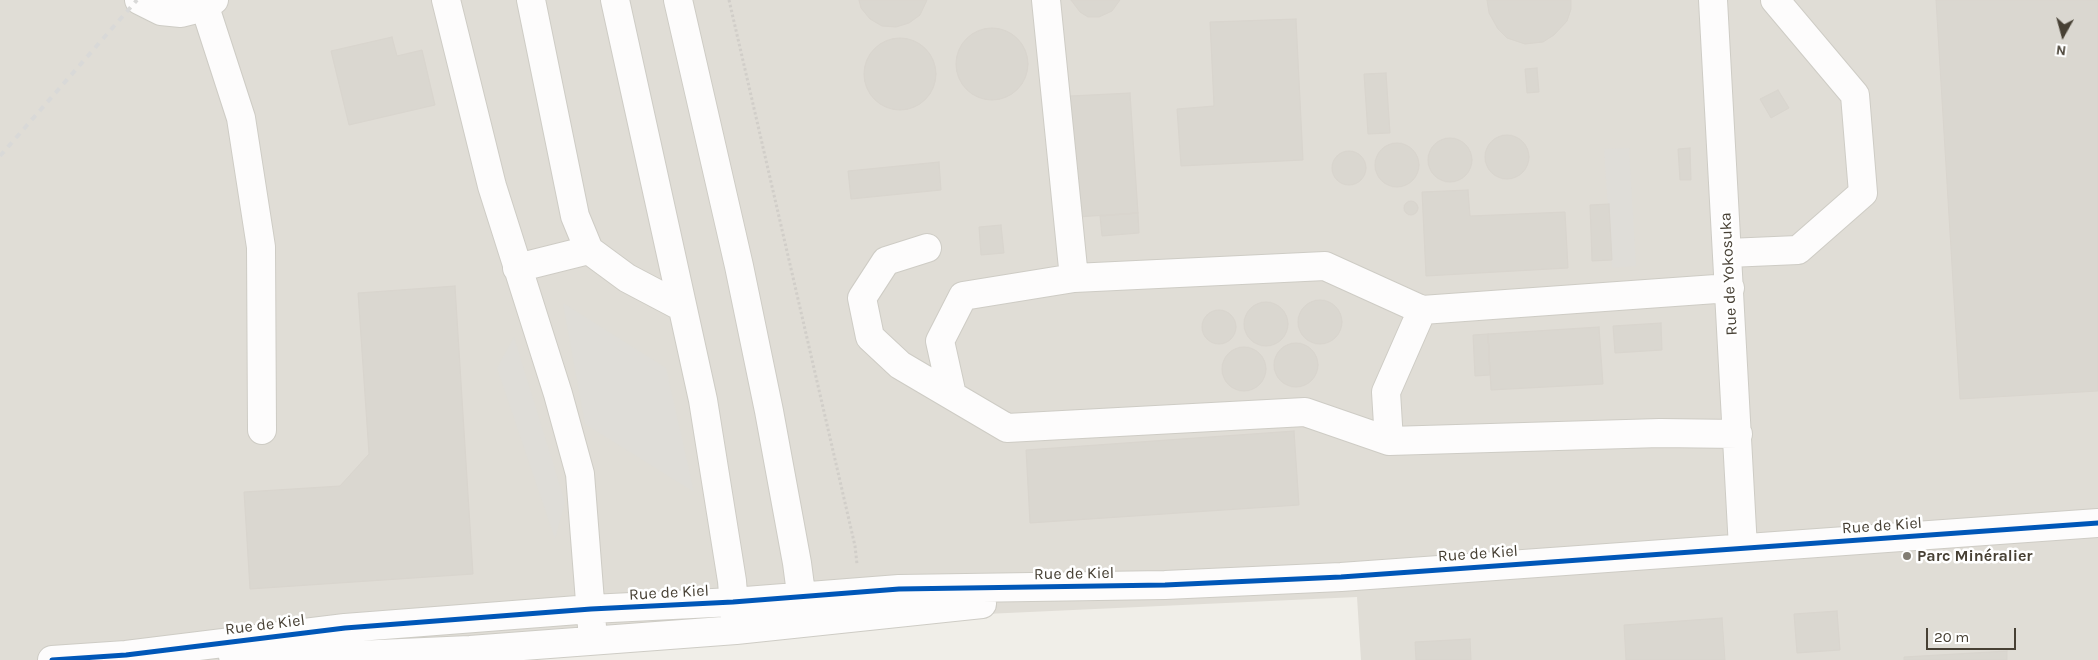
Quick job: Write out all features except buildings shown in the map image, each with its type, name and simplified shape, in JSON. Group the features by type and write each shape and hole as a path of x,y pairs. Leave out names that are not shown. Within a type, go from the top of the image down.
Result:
{"street":[{"path":"140,0 161,11 181,12 210,4 241,118 261,247 262,430"},
{"path":"446,0 492,186 558,394 580,474 593,641"},
{"path":"531,0 575,216 589,250 627,278 682,307"},
{"path":"615,0 703,400 732,581 736,630"},
{"path":"678,0 739,266 769,411 797,564 803,610"},
{"path":"1046,0 1074,278"},
{"name":"Rue de Yokosuka","path":"1713,0 1743,548"},
{"path":"1728,253 1798,250 1863,193 1855,96 1774,0"},
{"path":"927,248 886,261 862,298 870,337 900,365 1007,428 1305,412 1389,441 1660,433 1738,434"},
{"path":"517,268 589,250"},
{"path":"952,396 940,341 963,296 1074,278 1326,266 1422,310 1730,288"},
{"path":"1389,441 1386,392 1422,310"},
{"name":"Rue de Kiel","path":"52,660 126,655 345,628 591,609 733,602 803,610 1165,585 1341,577 2098,523"},
{"name":"Rue de Kiel","path":"126,655 312,657 470,650 736,630 803,610"}],"path":[{"path":"729,0 853,536 857,571"}],"shaded area":[{"path":"0,0 2098,0 2098,660 1361,660 1357,597 811,622 425,660 0,660"},
{"path":"1629,148 1636,266 1612,268 1604,149"},
{"path":"563,303 666,368 694,492 585,424"},
{"path":"514,337 565,502 555,539 497,368"}],"railway":[{"path":"0,156 137,0"}],"cycle path":[{"path":"52,660 126,655 345,628 591,609 733,602 899,589 1165,585 1341,577 2098,523"}],"place":[{"name":"Parc Minéralier","path":"1907,556"}]}
